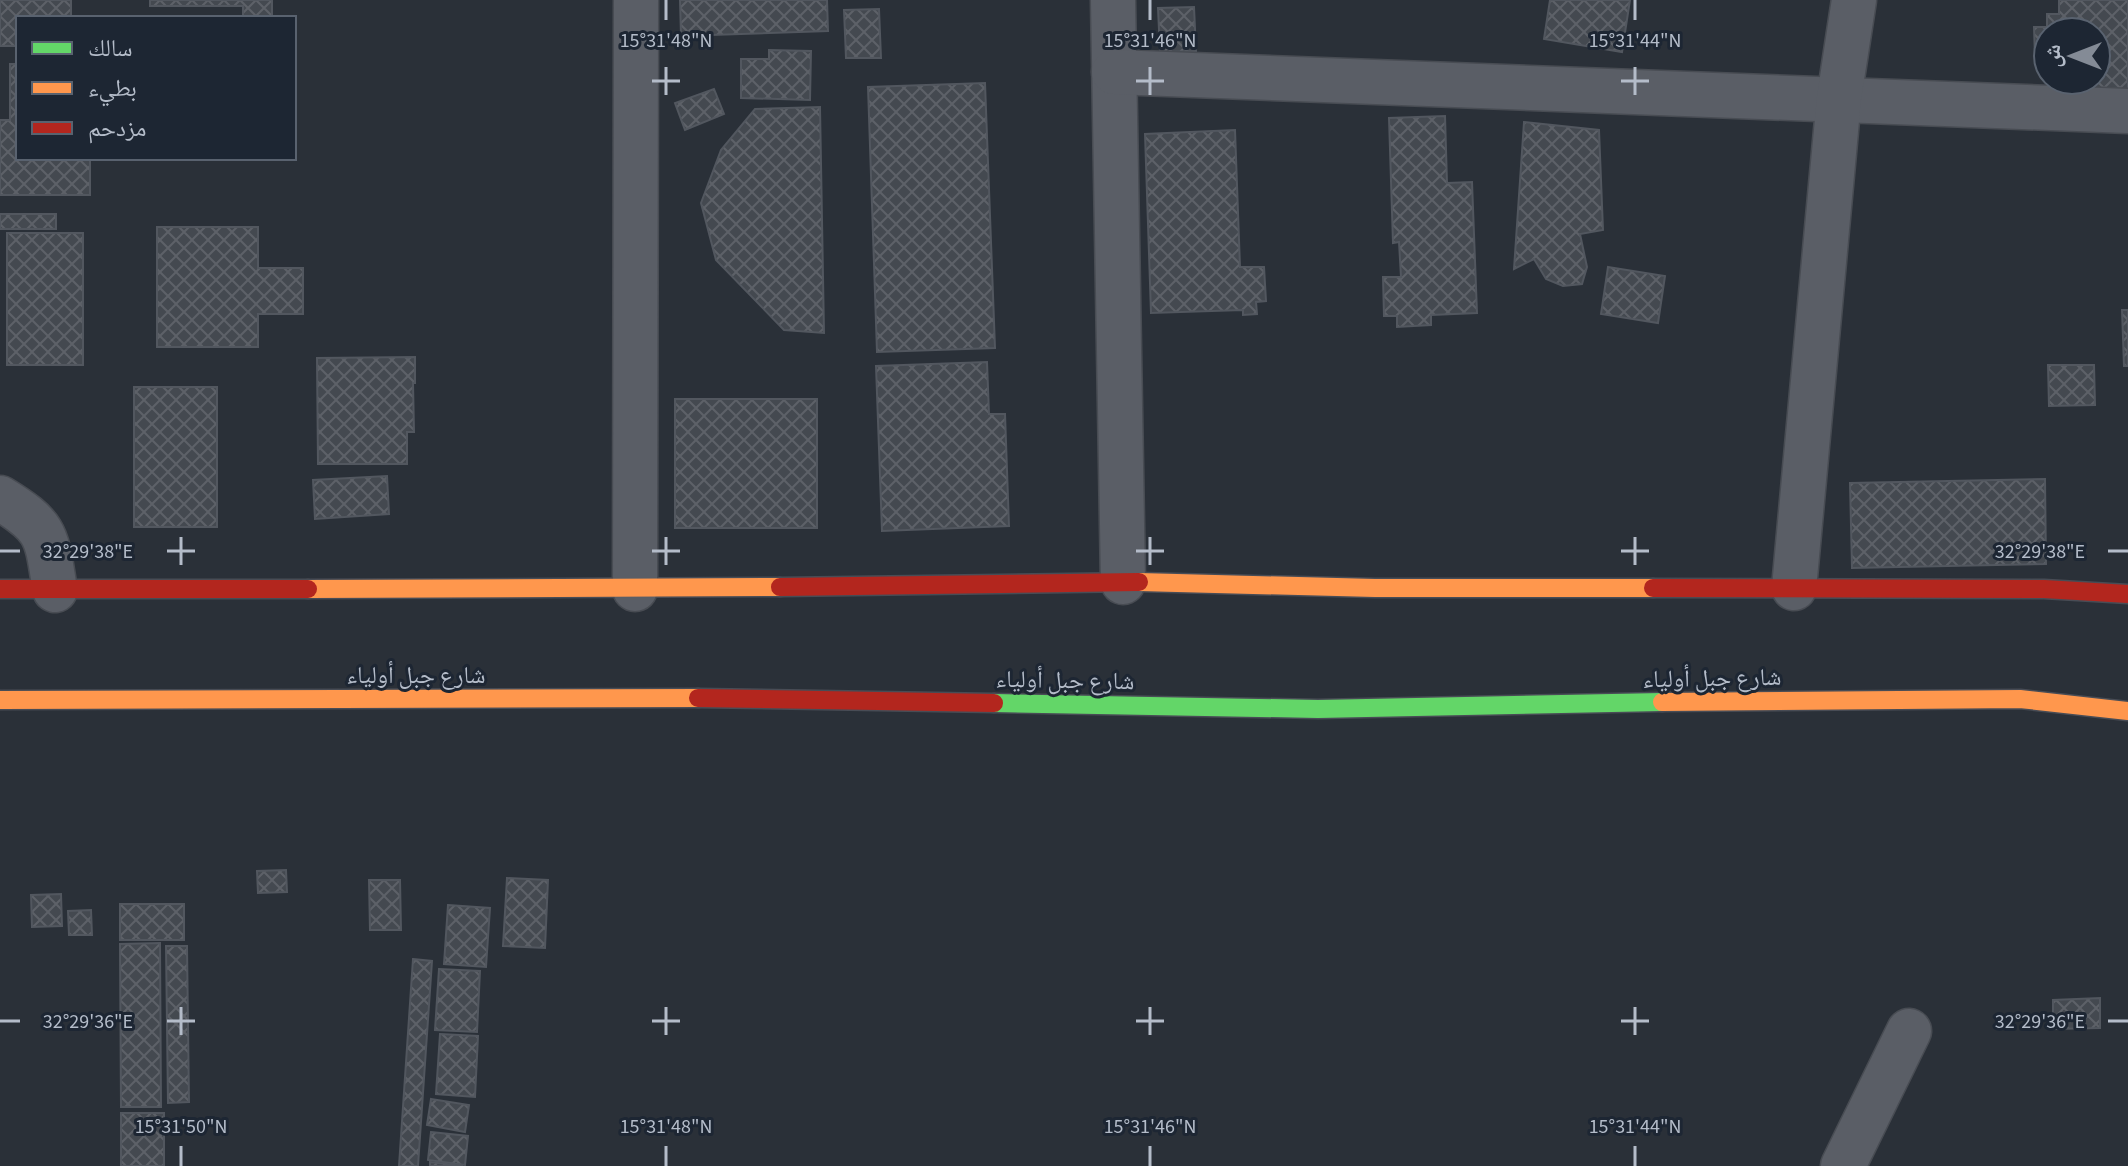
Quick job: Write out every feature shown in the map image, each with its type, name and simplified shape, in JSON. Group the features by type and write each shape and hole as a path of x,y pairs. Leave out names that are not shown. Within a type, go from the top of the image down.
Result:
{"main road":[{"path":"0,589 635,589 1123,582 1375,588 2044,589 2128,594"},
{"name":"شارع جبل أولياء","path":"0,700 683,698 1318,709 2020,699 2128,711"}],"street":[{"path":"635,589 636,0"},
{"path":"1113,0 1123,582"},
{"path":"1794,588 1839,98 1854,0"},
{"path":"1114,72 2128,111"},
{"path":"0,498 29,516 44,534 55,590"},
{"path":"1843,1166 1909,1031"}],"building":[{"path":"0,0 71,0 71,16 16,16 16,46 0,46"},
{"path":"150,0 272,0 272,16 243,16 243,6 150,6"},
{"path":"680,0 827,0 828,31 681,36"},
{"path":"1550,0 1630,0 1622,52 1544,39"},
{"path":"2059,0 2128,0 2128,97 2061,98 2112,96 2112,16 2047,16 2059,14"},
{"path":"1194,7 1196,51 1160,52 1158,8"},
{"path":"879,9 881,58 846,58 844,10"},
{"path":"769,50 811,51 810,100 741,98 741,59 769,59"},
{"path":"10,64 16,64 16,160 90,160 90,195 0,195 0,120 10,120"},
{"path":"985,83 995,348 877,352 868,87"},
{"path":"714,89 724,114 685,130 675,103"},
{"path":"820,107 824,333 784,330 716,260 701,203 721,150 755,109"},
{"path":"1445,116 1447,183 1472,182 1477,313 1431,315 1431,325 1397,327 1397,316 1384,316 1383,277 1401,277 1399,242 1393,243 1389,118"},
{"path":"1524,122 1599,130 1603,230 1580,234 1587,267 1582,284 1563,286 1546,279 1534,259 1514,269"},
{"path":"1235,130 1240,267 1264,267 1266,301 1256,302 1257,314 1243,315 1243,310 1151,313 1145,134"},
{"path":"0,214 56,214 56,229 0,229"},
{"path":"157,227 258,227 258,268 303,268 303,314 258,314 258,347 157,347"},
{"path":"7,233 83,233 83,365 7,365"},
{"path":"1608,267 1665,276 1658,323 1601,314"},
{"path":"2122,310 2128,310 2128,366 2124,366"},
{"path":"415,357 414,432 407,432 407,464 318,464 317,358"},
{"path":"987,362 989,414 1005,414 1009,526 882,531 876,366"},
{"path":"2048,365 2094,365 2095,405 2049,406"},
{"path":"134,387 217,387 217,527 134,527"},
{"path":"675,399 817,399 817,528 675,528"},
{"path":"387,476 389,514 315,519 313,480"},
{"path":"2045,479 2046,564 1852,568 1850,483"},
{"path":"286,870 287,892 258,893 257,871"},
{"path":"507,878 548,880 545,948 503,946"},
{"path":"369,880 400,880 401,930 370,930"},
{"path":"61,894 62,926 32,927 31,895"},
{"path":"120,904 184,904 184,940 120,940"},
{"path":"448,905 490,908 486,967 444,964"},
{"path":"91,910 92,935 69,935 68,911"},
{"path":"160,943 161,1107 121,1107 120,944"},
{"path":"166,946 187,946 189,1102 168,1103"},
{"path":"413,959 432,961 418,1166 399,1166"},
{"path":"439,969 480,971 477,1032 435,1030"},
{"path":"2100,998 2100,1028 2053,1029 2053,1000"},
{"path":"440,1034 478,1036 475,1097 436,1094"},
{"path":"431,1099 469,1105 465,1132 427,1125"},
{"path":"121,1113 164,1113 164,1166 121,1166"},
{"path":"431,1132 468,1136 465,1165 428,1160"},
{"path":"430,1162 463,1166 430,1166"}],"traffic: fast":[{"path":"994,703 1318,709 1662,702"}],"traffic: slow":[{"path":"1139,582 1375,588 1653,588"},
{"path":"308,589 780,587"},
{"path":"0,700 698,698"},
{"path":"1662,702 2020,699 2128,711"}],"traffic: jam":[{"path":"780,587 1139,582"},
{"path":"1653,588 2044,589 2128,594"},
{"path":"0,589 308,589"},
{"path":"698,698 994,703"}]}
